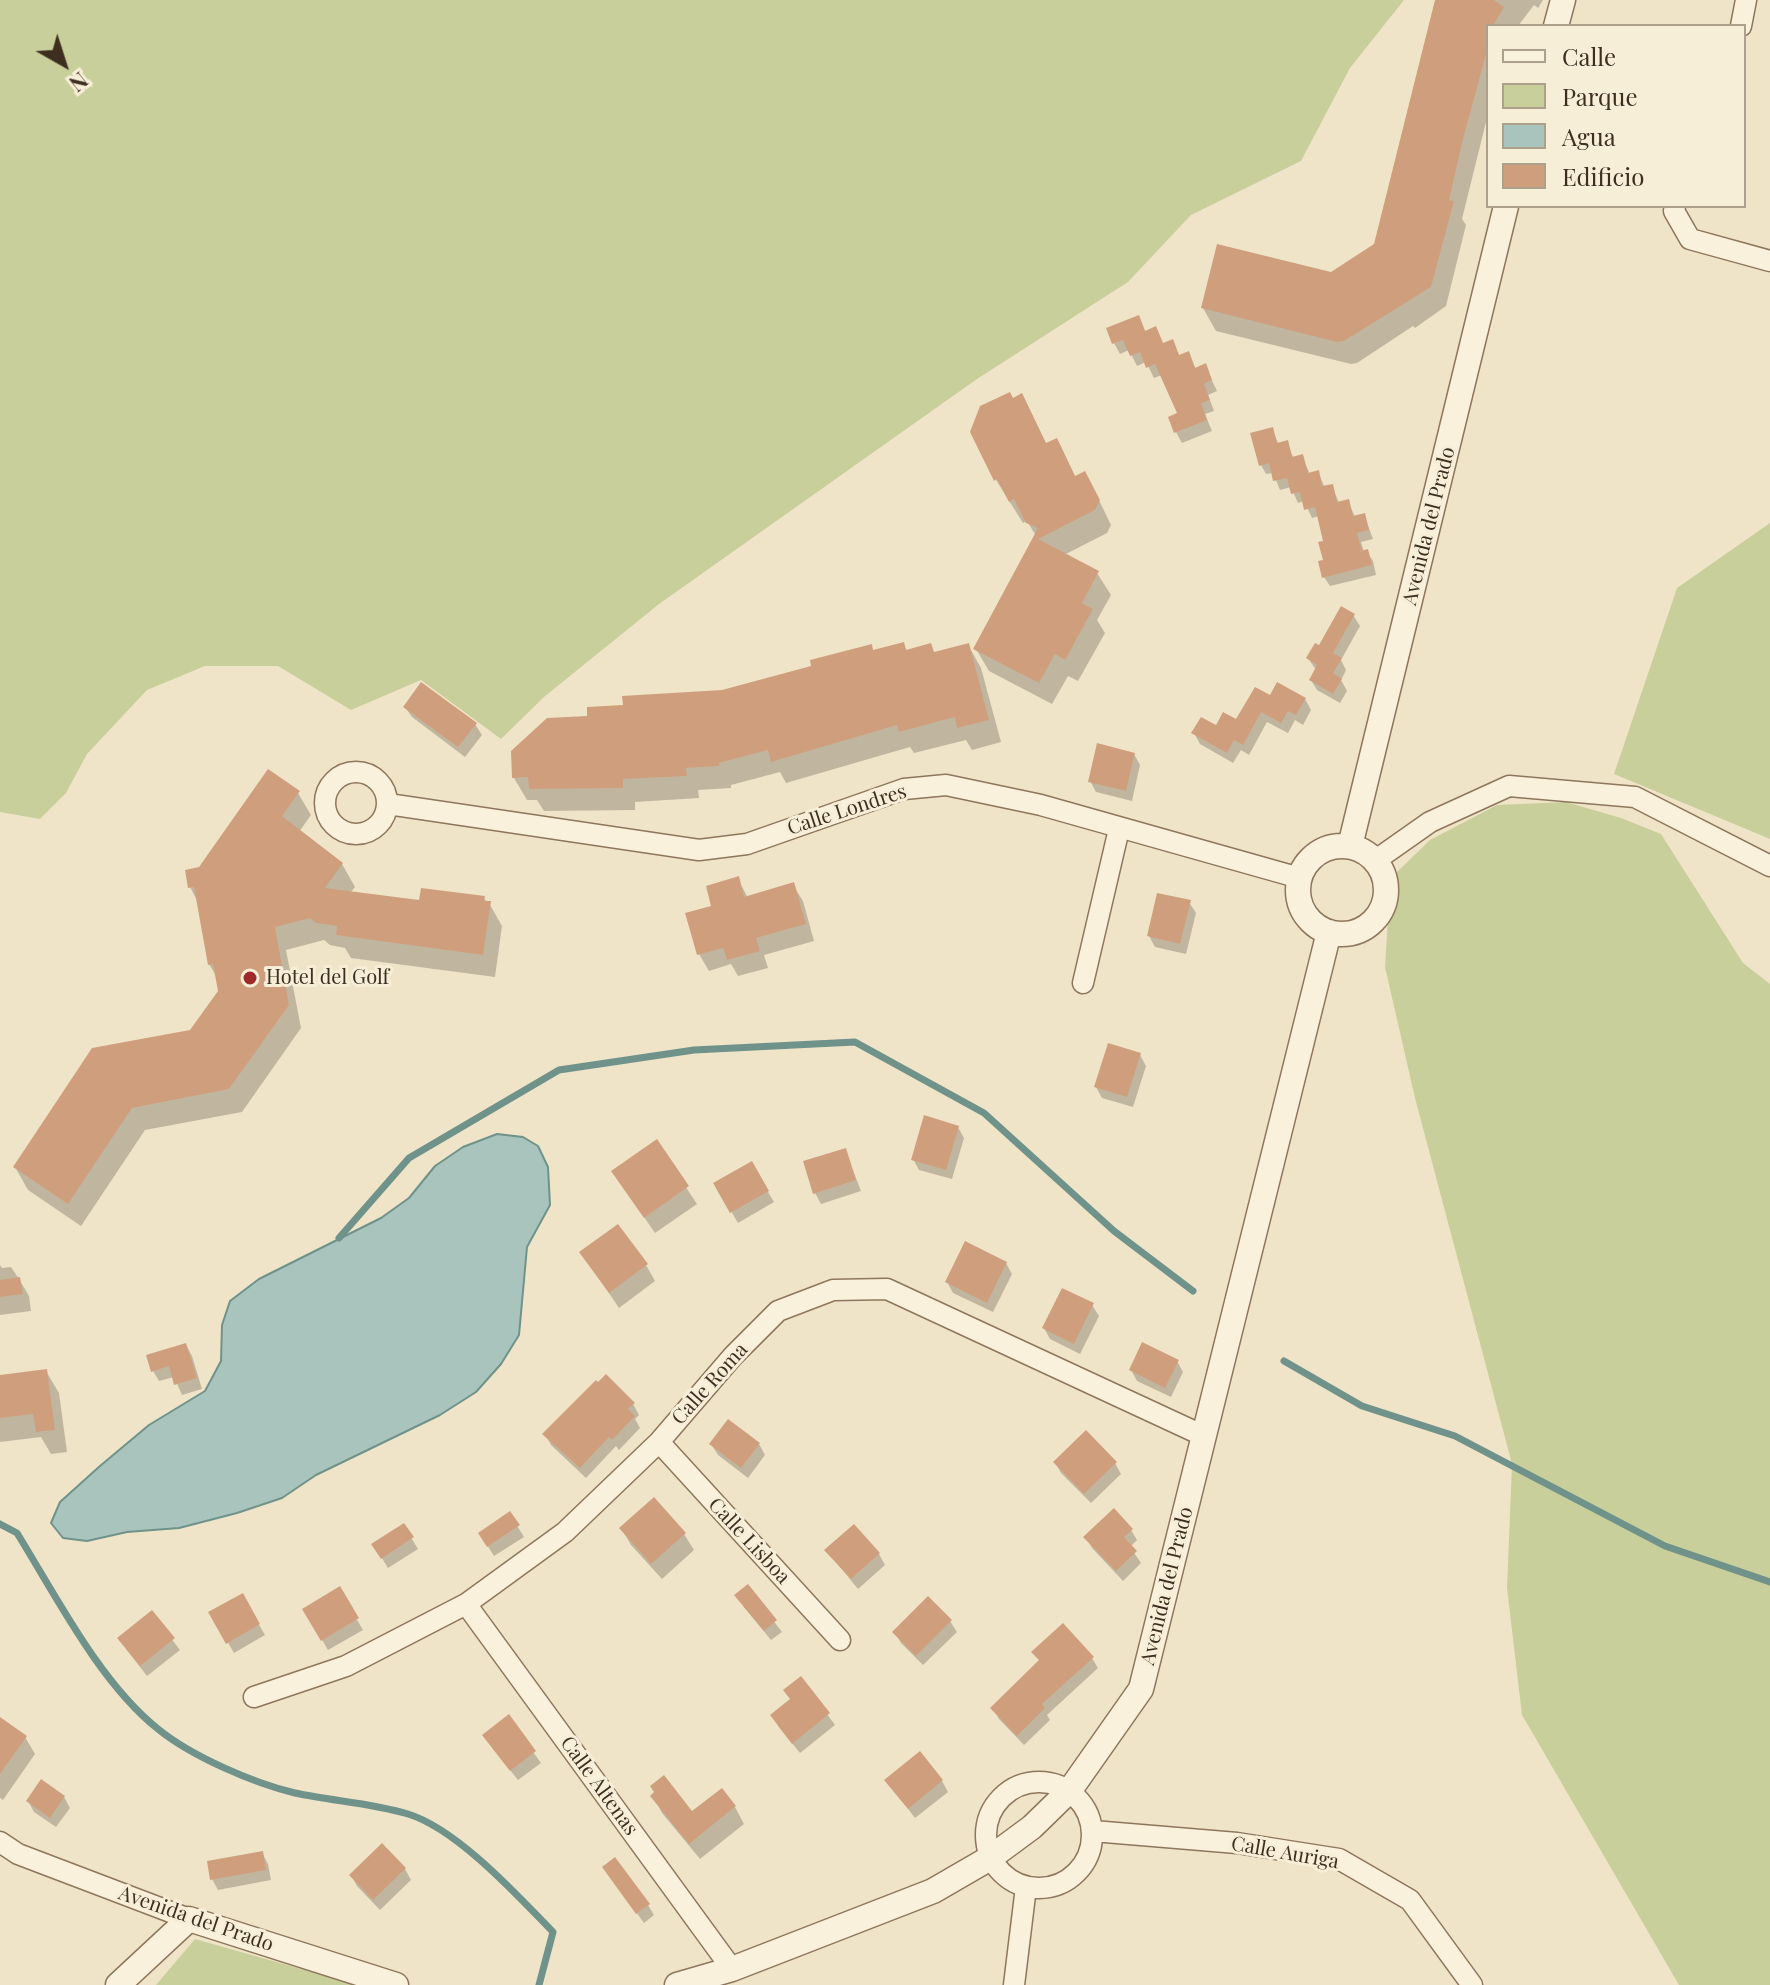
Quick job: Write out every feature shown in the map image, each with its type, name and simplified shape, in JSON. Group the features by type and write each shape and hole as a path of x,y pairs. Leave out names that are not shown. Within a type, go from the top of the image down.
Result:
{"street":[{"path":"1557,24 1563,0"},
{"path":"1741,24 1746,0"},
{"name":"Avenida del Prado","path":"1350,846 1506,208"},
{"path":"1675,208 1690,239 1770,261"},
{"name":"Calle Londres","path":"388,804 699,850 747,844 904,789 946,785 1041,805 1300,878"},
{"path":"1376,860 1430,822 1509,786 1635,797 1770,866"},
{"path":"1083,983 1119,829"},
{"path":"1350,846 1376,860 1385,877 1386,896 1379,914 1365,927 1348,933 1329,932 1319,927 1304,910 1300,900 1300,878 1311,859 1329,848 1350,846"},
{"name":"Avenida del Prado","path":"677,1985 732,1969 933,1891 990,1858 1032,1827 1070,1790 1141,1689 1329,932"},
{"name":"Calle Roma","path":"254,1697 346,1666 466,1604 565,1532 659,1442 733,1356 778,1311 833,1290 887,1289 1204,1436"},
{"name":"Calle Lisboa","path":"659,1442 840,1640"},
{"name":"Calle Altenas","path":"466,1604 732,1969"},
{"path":"1037,1781 1054,1783 1070,1790 1089,1815 1093,1831 1085,1863 1059,1885 1042,1888 1026,1887 1011,1881 999,1871 990,1858 986,1841 987,1824 993,1807 1004,1794 1019,1785 1037,1781"},
{"name":"Calle Auriga","path":"1093,1831 1237,1843 1339,1859 1410,1900 1472,1985"},
{"name":"Avenida del Prado","path":"0,1842 18,1854 189,1919 396,1985"},
{"path":"1014,1985 1026,1887"},
{"path":"118,1985 189,1919"}],"green space":[{"path":"0,0 1404,0 1350,68 1301,161 1191,215 1128,282 977,379 659,604 544,697 501,739 421,680 351,710 278,666 205,666 147,690 87,754 66,793 40,819 0,812"},
{"path":"1770,523 1770,839 1614,774 1677,588"},
{"path":"1566,802 1661,834 1743,963 1770,984 1770,1985 1679,1985 1522,1715 1507,1588 1512,1464 1415,1098 1385,967 1388,919 1397,872 1430,840 1497,805"},
{"path":"195,1939 358,1985 156,1985"}],"water":[{"path":"497,1134 523,1137 538,1146 548,1167 550,1205 527,1247 519,1335 501,1364 476,1392 440,1415 316,1475 282,1498 179,1528 127,1532 87,1541 63,1538 51,1523 60,1502 149,1425 205,1391 221,1361 222,1325 230,1301 259,1279 381,1218 409,1198 435,1166 463,1147"}],"building":[{"path":"1435,0 1494,0 1504,7 1494,24 1486,24 1486,54 1463,139 1449,200 1454,201 1431,287 1344,341 1337,342 1201,308 1217,244 1331,272 1374,244"},
{"path":"1139,315 1145,331 1156,326 1163,343 1173,339 1179,355 1189,351 1195,368 1206,363 1212,380 1204,384 1210,400 1201,403 1207,420 1174,433 1168,417 1177,413 1155,364 1146,368 1140,352 1130,356 1123,340 1112,344 1106,328"},
{"path":"1010,392 1013,398 1022,393 1046,443 1057,438 1075,476 1085,471 1100,500 1095,510 1038,539 1099,571 1082,603 1093,609 1065,660 1055,654 1039,683 973,649 1038,528 1026,523 1014,499 1009,502 997,479 994,481 970,432 980,406"},
{"path":"1273,427 1277,443 1288,440 1292,457 1303,454 1308,473 1319,470 1322,486 1333,484 1337,502 1349,499 1353,516 1365,513 1369,530 1357,533 1362,551 1368,549 1372,565 1322,578 1318,561 1323,560 1318,542 1323,541 1315,507 1304,510 1300,492 1291,494 1287,478 1273,481 1269,463 1259,466 1250,433"},
{"path":"1341,606 1355,614 1333,653 1342,658 1333,673 1342,679 1333,694 1309,680 1317,665 1306,658 1315,643 1319,645"},
{"path":"904,642 906,650 931,643 934,652 969,643 989,720 957,728 955,717 899,732 897,725 771,762 768,750 719,763 719,766 686,768 687,776 623,779 623,788 529,789 528,777 512,778 511,751 547,718 587,716 587,707 623,705 622,696 722,690 811,666 810,660 872,644 873,650"},
{"path":"421,682 477,723 458,747 403,707"},
{"path":"1277,682 1306,698 1296,715 1288,711 1281,723 1261,712 1243,745 1234,740 1227,753 1191,733 1201,717 1216,725 1223,712 1236,719 1255,687 1270,695"},
{"path":"1097,743 1135,753 1126,791 1088,782"},
{"name":"Hotel del Golf","path":"268,769 300,791 282,816 343,863 325,888 419,900 421,888 485,896 484,901 491,901 483,955 336,935 337,926 316,923 310,918 275,927 289,1005 229,1089 132,1108 68,1204 13,1167 92,1048 190,1030 218,991 213,964 208,965 194,887 188,888 185,870 199,867"},
{"path":"739,876 744,897 794,882 806,924 756,938 760,951 727,960 723,948 697,955 685,913 711,906 706,886"},
{"path":"1157,893 1191,900 1180,944 1147,936"},
{"path":"1108,1043 1141,1053 1127,1097 1094,1087"},
{"path":"924,1115 959,1126 946,1170 911,1160"},
{"path":"657,1139 689,1186 644,1218 611,1171"},
{"path":"846,1148 856,1180 813,1194 803,1161"},
{"path":"752,1161 769,1191 730,1213 713,1183"},
{"path":"618,1224 648,1264 609,1293 579,1252"},
{"path":"965,1241 1007,1262 987,1303 945,1282"},
{"path":"20,1277 23,1294 0,1297 0,1280"},
{"path":"1062,1288 1094,1303 1074,1344 1042,1328"},
{"path":"1142,1342 1179,1360 1165,1388 1129,1370"},
{"path":"186,1343 197,1378 174,1385 169,1366 151,1372 146,1355"},
{"path":"47,1369 55,1430 36,1432 33,1414 0,1418 0,1375"},
{"path":"606,1374 635,1403 628,1409 635,1416 612,1440 609,1437 580,1468 542,1434 596,1380 598,1382"},
{"path":"728,1419 760,1443 741,1468 709,1444"},
{"path":"1086,1430 1117,1462 1084,1494 1053,1462"},
{"path":"654,1497 686,1533 651,1564 619,1528"},
{"path":"1114,1508 1133,1529 1124,1537 1137,1551 1116,1571 1083,1537"},
{"path":"510,1511 520,1525 487,1547 478,1533"},
{"path":"404,1523 414,1537 381,1559 371,1544"},
{"path":"854,1524 880,1553 851,1579 824,1550"},
{"path":"748,1584 777,1620 764,1631 734,1595"},
{"path":"340,1586 359,1618 321,1641 302,1609"},
{"path":"243,1593 260,1624 226,1644 208,1612"},
{"path":"928,1596 952,1620 916,1656 892,1632"},
{"path":"152,1610 175,1638 140,1666 117,1638"},
{"path":"1063,1623 1094,1657 1042,1704 1045,1708 1017,1736 990,1708 1039,1660 1031,1652"},
{"path":"801,1676 830,1713 792,1744 770,1715 790,1699 783,1690"},
{"path":"509,1714 536,1751 510,1771 482,1735"},
{"path":"0,1717 27,1736 0,1774"},
{"path":"920,1751 943,1780 908,1809 884,1780"},
{"path":"664,1775 692,1811 722,1788 736,1806 689,1844 650,1796 654,1792 650,1786"},
{"path":"41,1779 65,1796 50,1818 26,1801"},
{"path":"382,1843 406,1868 373,1900 349,1875"},
{"path":"263,1851 266,1870 210,1880 207,1861"},
{"path":"615,1857 650,1904 636,1914 602,1867"}],"waterway":[{"path":"339,1238 409,1158 559,1070 694,1050 855,1042 984,1113 1114,1231 1193,1291"},
{"path":"1284,1361 1362,1406 1455,1436 1665,1546 1770,1582"},
{"path":"0,1524 17,1533 80,1637 117,1688 137,1710 172,1739 223,1767 278,1788 408,1814 427,1822 466,1848 553,1932 539,1985"}],"place":[{"name":"Hotel del Golf","path":"250,978"}]}
